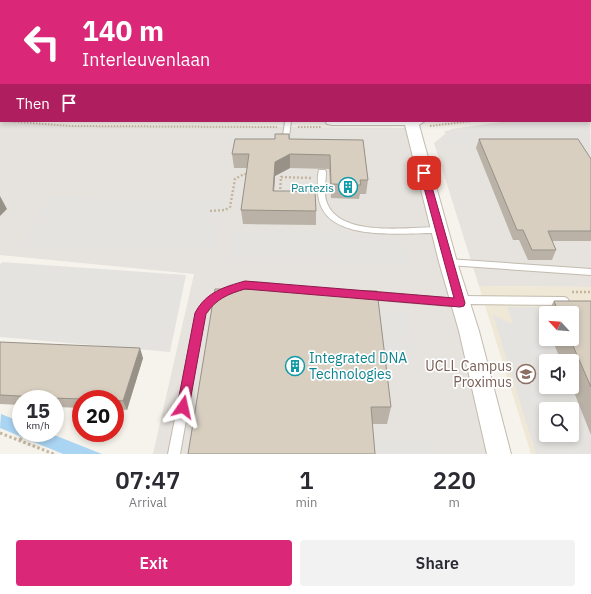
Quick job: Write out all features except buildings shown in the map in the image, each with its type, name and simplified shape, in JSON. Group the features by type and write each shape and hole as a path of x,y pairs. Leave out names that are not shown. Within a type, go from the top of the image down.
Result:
{"street":[{"path":"328,124 414,123 439,230 469,331 499,454"}],"lane":[{"path":"285,145 287,124"},
{"path":"322,175 324,204 333,218 345,225 358,230 439,230"},
{"path":"448,262 591,272"},
{"path":"174,454 201,313 208,302 218,294 245,285 324,292"},
{"path":"356,294 460,301 575,302"}],"path":[{"path":"17,122 71,126 328,124"},
{"path":"414,123 443,122"},
{"path":"210,211 225,210 230,207 235,179 244,174 250,174"},
{"path":"280,196 282,177 322,175"},
{"path":"0,433 12,437"},
{"path":"25,442 54,454"}],"shaded area":[{"path":"0,122 71,126 413,128 499,454 153,454 194,274 0,255"},
{"path":"501,122 590,122 591,287 479,286 434,143 451,129"},
{"path":"522,122 590,122 591,168 570,138 451,145 444,131"},
{"path":"231,134 344,135 345,145 230,144"},
{"path":"48,197 225,199 215,250 20,247"},
{"path":"233,231 401,233 407,264 228,262"},
{"path":"2,262 186,275 170,352 0,337 0,265"},
{"name":"UCLL Campus Proximus","path":"479,286 591,287 591,454 531,454"},
{"path":"507,307 539,307 539,346 556,346 559,354 539,354 539,394 575,394 578,402 539,402 539,442 579,442 579,404 591,434 591,454 536,454 493,315 513,324"},
{"path":"377,310 407,310 415,352 382,352"},
{"path":"375,440 436,441 439,454 377,454"}],"water":[{"path":"1,414 12,418 12,433 0,428"},
{"path":"64,439 102,454 63,454 34,442 64,442"}],"place":[{"name":"Partezis","path":"348,187"},
{"name":"Integrated DNA Technologies","path":"295,366"},
{"name":"UCLL Campus Proximus","path":"526,374"}],"route":[{"path":"183,407 201,313 208,302 218,294 231,289 245,285 460,303 457,287 448,262 424,173"}]}
